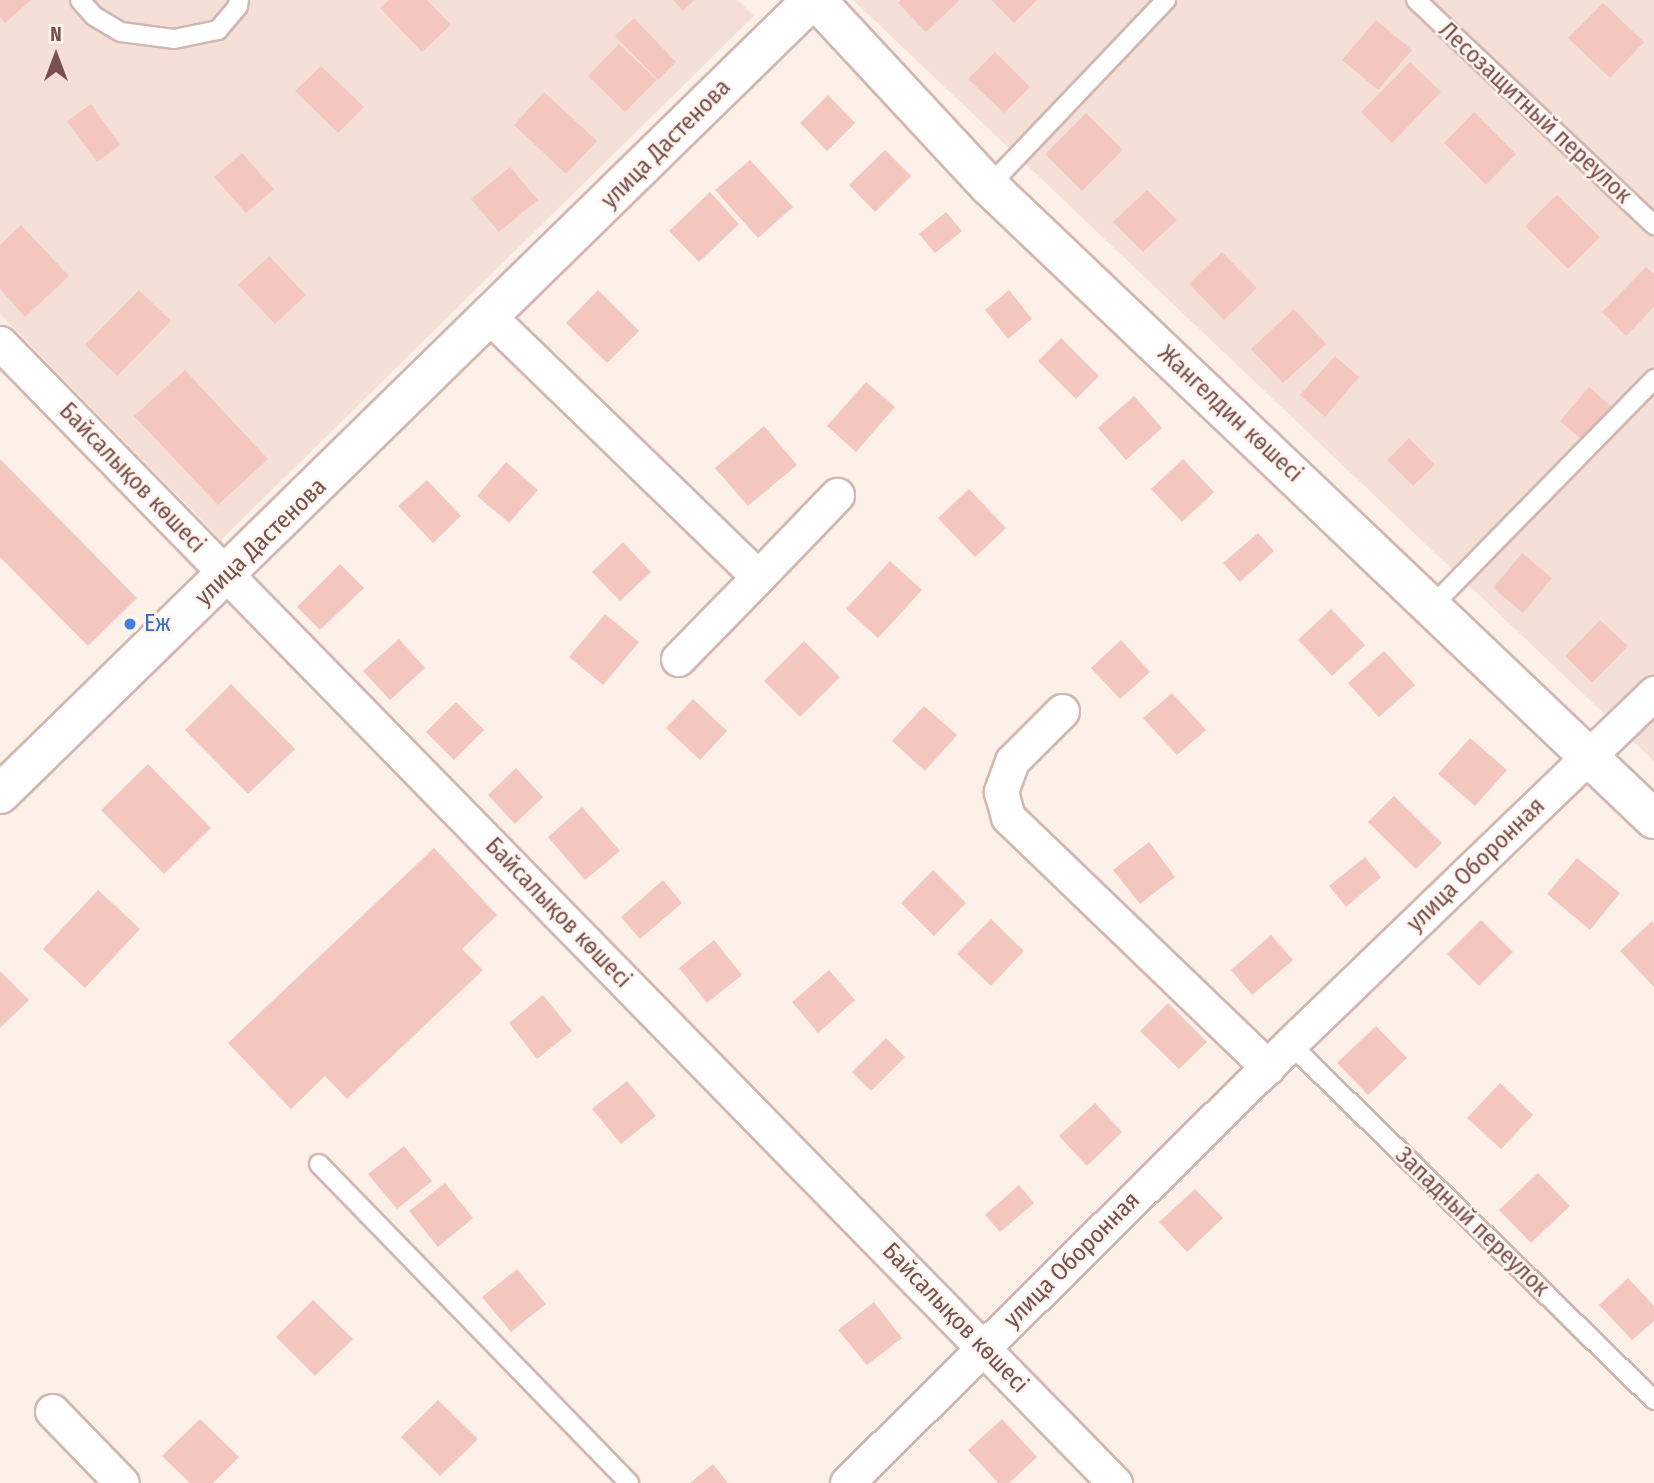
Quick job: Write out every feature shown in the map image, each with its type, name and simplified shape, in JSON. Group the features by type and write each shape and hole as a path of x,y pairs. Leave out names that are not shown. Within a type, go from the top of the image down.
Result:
{"street":[{"name":"Жангелдин көшесі","path":"814,0 989,186 1654,819"},
{"name":"улица Дастенова","path":"0,794 814,0"},
{"path":"490,317 758,577"},
{"name":"Байсалықов көшесі","path":"0,343 1115,1483"},
{"path":"678,659 837,495"},
{"name":"улица Оборонная","path":"847,1483 1279,1055 1654,693"},
{"path":"1062,711 1012,761 1002,792 1008,817 1279,1055"},
{"path":"52,1411 122,1483"}],"lane":[{"path":"80,0 94,16 121,32 174,39 218,30 238,6 239,0"},
{"path":"989,186 1166,0"},
{"name":"Лесозащитный переулок","path":"1416,0 1654,225"},
{"path":"1432,606 1654,379"},
{"name":"Западный переулок","path":"1279,1055 1654,1400"},
{"path":"319,1164 628,1483"}],"shaded area":[{"path":"0,0 738,0 754,16 221,540 0,314"},
{"path":"853,0 1654,0 1654,761"}],"building":[{"path":"0,0 31,0 5,23 0,17"},
{"path":"389,0 427,0 451,25 422,52 380,8"},
{"path":"673,0 694,0 683,11"},
{"path":"901,0 960,0 926,32 898,3"},
{"path":"991,0 1037,0 1014,23"},
{"path":"1603,3 1644,42 1610,78 1568,38"},
{"path":"634,18 676,62 658,80 615,36"},
{"path":"1376,20 1412,50 1378,90 1342,60"},
{"path":"619,44 657,80 625,112 588,76"},
{"path":"995,52 1030,87 1004,113 968,79"},
{"path":"1410,62 1441,92 1392,143 1361,112"},
{"path":"321,66 364,107 338,133 295,91"},
{"path":"544,92 597,141 566,174 514,125"},
{"path":"828,95 855,123 827,151 800,123"},
{"path":"91,104 120,145 97,162 67,121"},
{"path":"1474,112 1516,154 1486,185 1444,143"},
{"path":"1086,113 1123,150 1082,191 1045,154"},
{"path":"885,150 911,176 875,212 849,185"},
{"path":"242,153 274,189 246,213 214,177"},
{"path":"750,160 793,207 758,238 715,190"},
{"path":"510,167 538,200 499,232 471,199"},
{"path":"1147,190 1177,220 1143,252 1113,222"},
{"path":"710,192 739,224 699,262 669,231"},
{"path":"1557,195 1600,237 1568,269 1525,226"},
{"path":"946,212 962,231 935,253 919,234"},
{"path":"21,225 69,276 25,317 0,289 0,245"},
{"path":"1222,252 1257,288 1224,320 1189,284"},
{"path":"269,256 306,295 275,324 238,285"},
{"path":"1646,267 1654,274 1654,307 1626,336 1602,312"},
{"path":"139,290 171,321 117,376 85,345"},
{"path":"598,290 639,331 607,363 566,323"},
{"path":"1009,290 1032,319 1008,339 985,310"},
{"path":"1294,309 1326,344 1283,383 1251,349"},
{"path":"1061,338 1099,376 1076,399 1038,361"},
{"path":"1335,356 1359,377 1325,417 1300,395"},
{"path":"185,370 268,459 218,505 134,416"},
{"path":"866,382 895,407 856,452 827,426"},
{"path":"1589,387 1611,406 1582,440 1560,421"},
{"path":"1134,396 1162,428 1126,460 1098,428"},
{"path":"764,426 797,465 748,506 715,468"},
{"path":"1409,438 1435,465 1413,486 1387,460"},
{"path":"0,459 137,598 88,646 0,557"},
{"path":"1183,459 1214,492 1182,522 1151,489"},
{"path":"506,462 538,490 509,523 477,496"},
{"path":"427,480 461,516 433,543 398,506"},
{"path":"969,489 1006,528 975,557 938,518"},
{"path":"1258,533 1274,551 1240,582 1223,563"},
{"path":"623,542 651,572 620,601 592,572"},
{"path":"1522,553 1552,578 1523,613 1493,588"},
{"path":"890,561 922,590 878,638 846,609"},
{"path":"340,564 364,588 320,630 297,607"},
{"path":"1331,609 1365,645 1332,676 1298,640"},
{"path":"605,614 639,642 603,685 569,657"},
{"path":"1600,620 1628,646 1592,683 1565,656"},
{"path":"399,639 425,668 390,700 363,671"},
{"path":"1121,640 1150,672 1120,699 1091,668"},
{"path":"804,641 840,677 800,717 764,681"},
{"path":"1384,651 1415,685 1379,717 1348,683"},
{"path":"231,684 295,749 248,794 185,730"},
{"path":"1172,693 1206,730 1177,755 1143,718"},
{"path":"693,699 727,731 700,760 666,728"},
{"path":"456,702 484,730 454,760 426,732"},
{"path":"924,706 957,735 925,771 892,741"},
{"path":"1470,738 1507,770 1475,806 1438,774"},
{"path":"148,764 211,828 164,874 101,810"},
{"path":"516,768 543,797 515,824 488,795"},
{"path":"1394,796 1442,843 1416,869 1368,822"},
{"path":"582,807 620,851 585,880 548,837"},
{"path":"1149,842 1175,877 1140,904 1113,870"},
{"path":"434,848 497,915 462,949 483,970 347,1099 325,1076 291,1109 228,1043"},
{"path":"1365,857 1381,877 1346,907 1329,886"},
{"path":"1577,858 1620,893 1590,930 1547,894"},
{"path":"933,870 966,903 934,936 901,903"},
{"path":"663,880 682,903 640,939 621,917"},
{"path":"98,890 140,929 85,988 43,949"},
{"path":"991,919 1024,951 991,986 957,954"},
{"path":"1481,920 1513,952 1479,986 1447,954"},
{"path":"1652,921 1654,923 1654,987 1620,951"},
{"path":"1271,935 1293,960 1252,995 1231,970"},
{"path":"714,940 742,975 707,1003 679,968"},
{"path":"829,970 855,1000 818,1033 792,1002"},
{"path":"0,971 29,1000 0,1028"},
{"path":"543,995 572,1031 537,1059 509,1023"},
{"path":"1168,1003 1207,1042 1179,1069 1140,1031"},
{"path":"1376,1026 1407,1058 1368,1095 1337,1063"},
{"path":"886,1038 905,1057 871,1091 852,1072"},
{"path":"627,1081 656,1116 621,1144 592,1109"},
{"path":"1500,1083 1533,1115 1501,1149 1467,1118"},
{"path":"1095,1103 1122,1132 1087,1166 1059,1136"},
{"path":"404,1146 432,1181 397,1209 368,1174"},
{"path":"1538,1173 1570,1206 1531,1243 1499,1210"},
{"path":"445,1183 473,1218 438,1247 409,1211"},
{"path":"1019,1185 1034,1203 1000,1232 985,1215"},
{"path":"1195,1189 1223,1218 1187,1252 1159,1222"},
{"path":"517,1269 546,1304 511,1332 482,1297"},
{"path":"1628,1278 1654,1306 1654,1321 1632,1340 1599,1305"},
{"path":"313,1300 353,1339 315,1376 276,1337"},
{"path":"874,1302 902,1338 867,1365 838,1330"},
{"path":"438,1400 478,1439 440,1476 401,1437"},
{"path":"200,1419 239,1457 213,1483 190,1483 162,1456"},
{"path":"1002,1419 1037,1457 1009,1483 998,1483 968,1450"},
{"path":"713,1464 728,1483 690,1483"}],"place":[{"name":"Еж","path":"130,624"}]}
